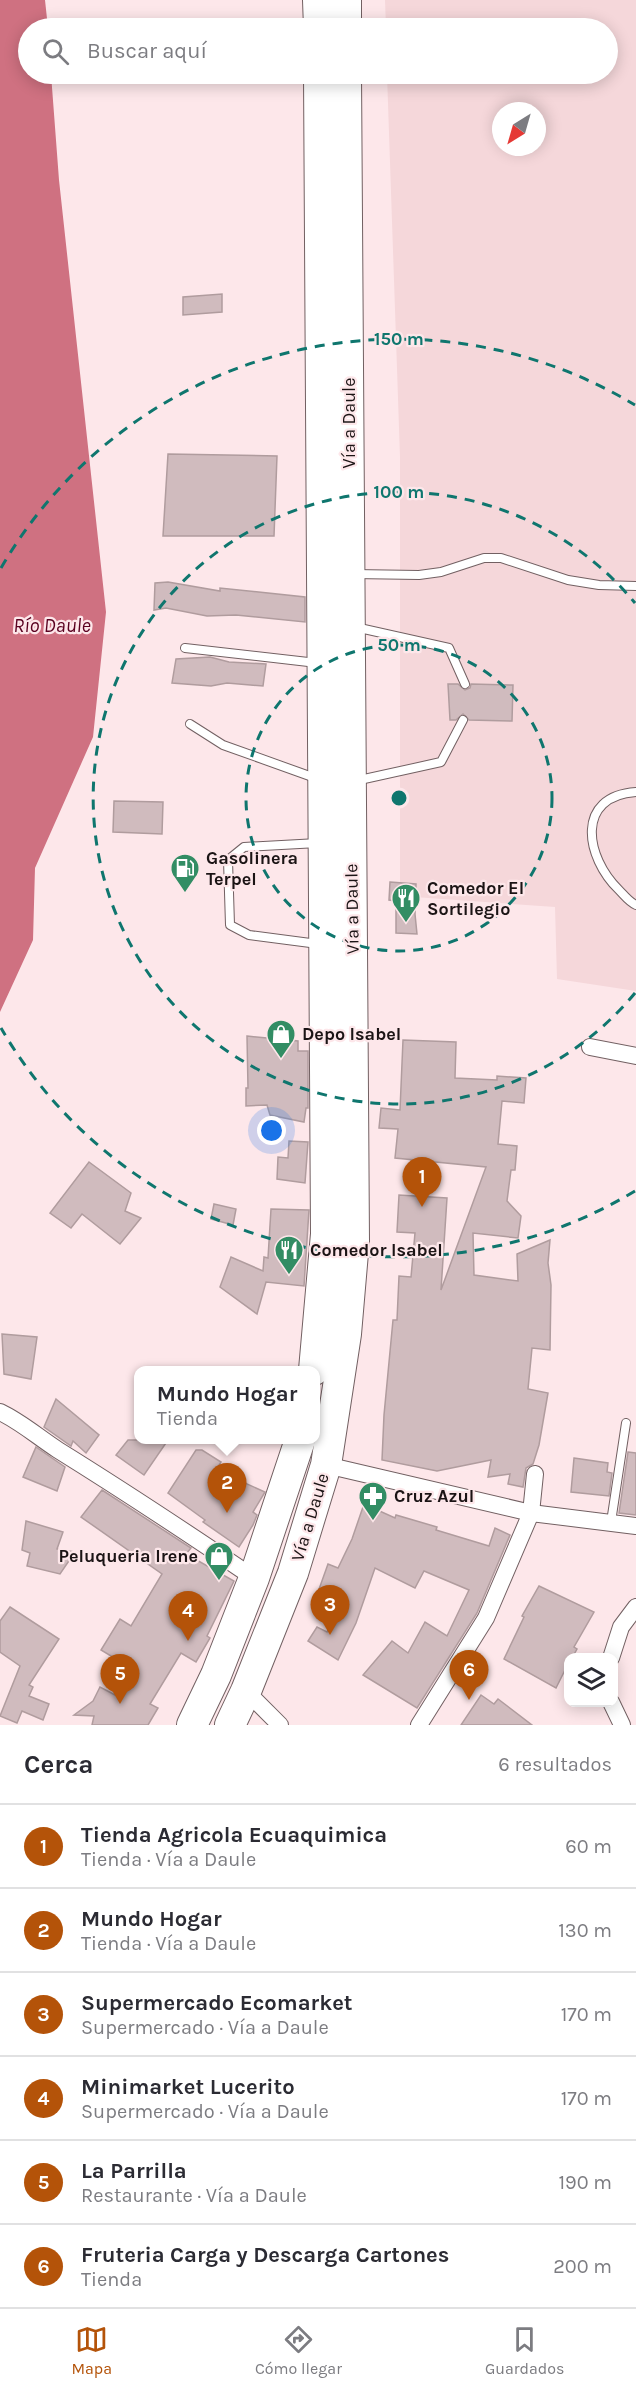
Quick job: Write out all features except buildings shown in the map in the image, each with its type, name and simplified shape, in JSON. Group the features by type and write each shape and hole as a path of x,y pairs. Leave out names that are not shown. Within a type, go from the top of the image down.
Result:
{"highway":[{"path":"318,0 319,18"},
{"path":"346,0 346,18"},
{"name":"Vía a Daule","path":"230,1725 293,1573 326,1465 345,1344 354,1241 338,946 336,625 319,84"},
{"name":"Vía a Daule","path":"336,625 350,574 346,84"},
{"name":"Vía a Daule","path":"314,1366 326,1234 338,946"},
{"name":"Vía a Daule","path":"192,1725 216,1675 254,1578 299,1444"}],"street":[{"path":"590,1047 636,1056"},
{"path":"0,1412 14,1418 53,1447 126,1492 254,1578"},
{"path":"326,1465 531,1513 636,1526"},
{"path":"419,1725 486,1618 531,1513 535,1474"},
{"path":"613,1653 621,1627 636,1607"},
{"path":"246,1691 280,1725"},
{"path":"613,1707 622,1725"}],"lane":[{"path":"350,574 419,575 441,572 484,558 501,558 568,580 599,585 636,586"},
{"path":"336,625 449,648 465,684"},
{"path":"185,648 336,664"},
{"path":"190,724 223,745 289,770 337,781 441,762 463,720"},
{"path":"636,792 620,793 606,800 593,818 591,836 595,856 607,879 636,905"},
{"path":"337,843 244,847 228,860 230,925 249,935 338,946"},
{"path":"611,1522 626,1423"}],"shaded area":[{"path":"385,0 636,0 636,991 557,979 555,907 400,896 400,457 387,84 618,84 618,18 386,18"}],"water":[{"name":"Río Daule","path":"0,0 45,0 47,18 18,18 18,84 52,84 59,180 106,612 93,737 35,868 33,940 0,1012"}],"place":[{"name":"Gasolinera Terpel","path":"185,894"},
{"name":"Comedor El Sortilegio","path":"406,924"},
{"name":"Depo Isabel","path":"281,1060"},
{"name":"Tienda Agricola Ecuaquimica","path":"422,1207"},
{"name":"Comedor Isabel","path":"289,1276"},
{"name":"Mundo Hogar","path":"227,1513"},
{"name":"Cruz Azul","path":"373,1522"},
{"name":"Peluqueria Irene","path":"219,1582"},
{"name":"Supermercado Ecomarket","path":"330,1635"},
{"name":"Minimarket Lucerito","path":"188,1641"},
{"name":"Fruteria Carga y Descarga Cartones","path":"469,1700"},
{"name":"La Parrilla","path":"120,1704"}]}
